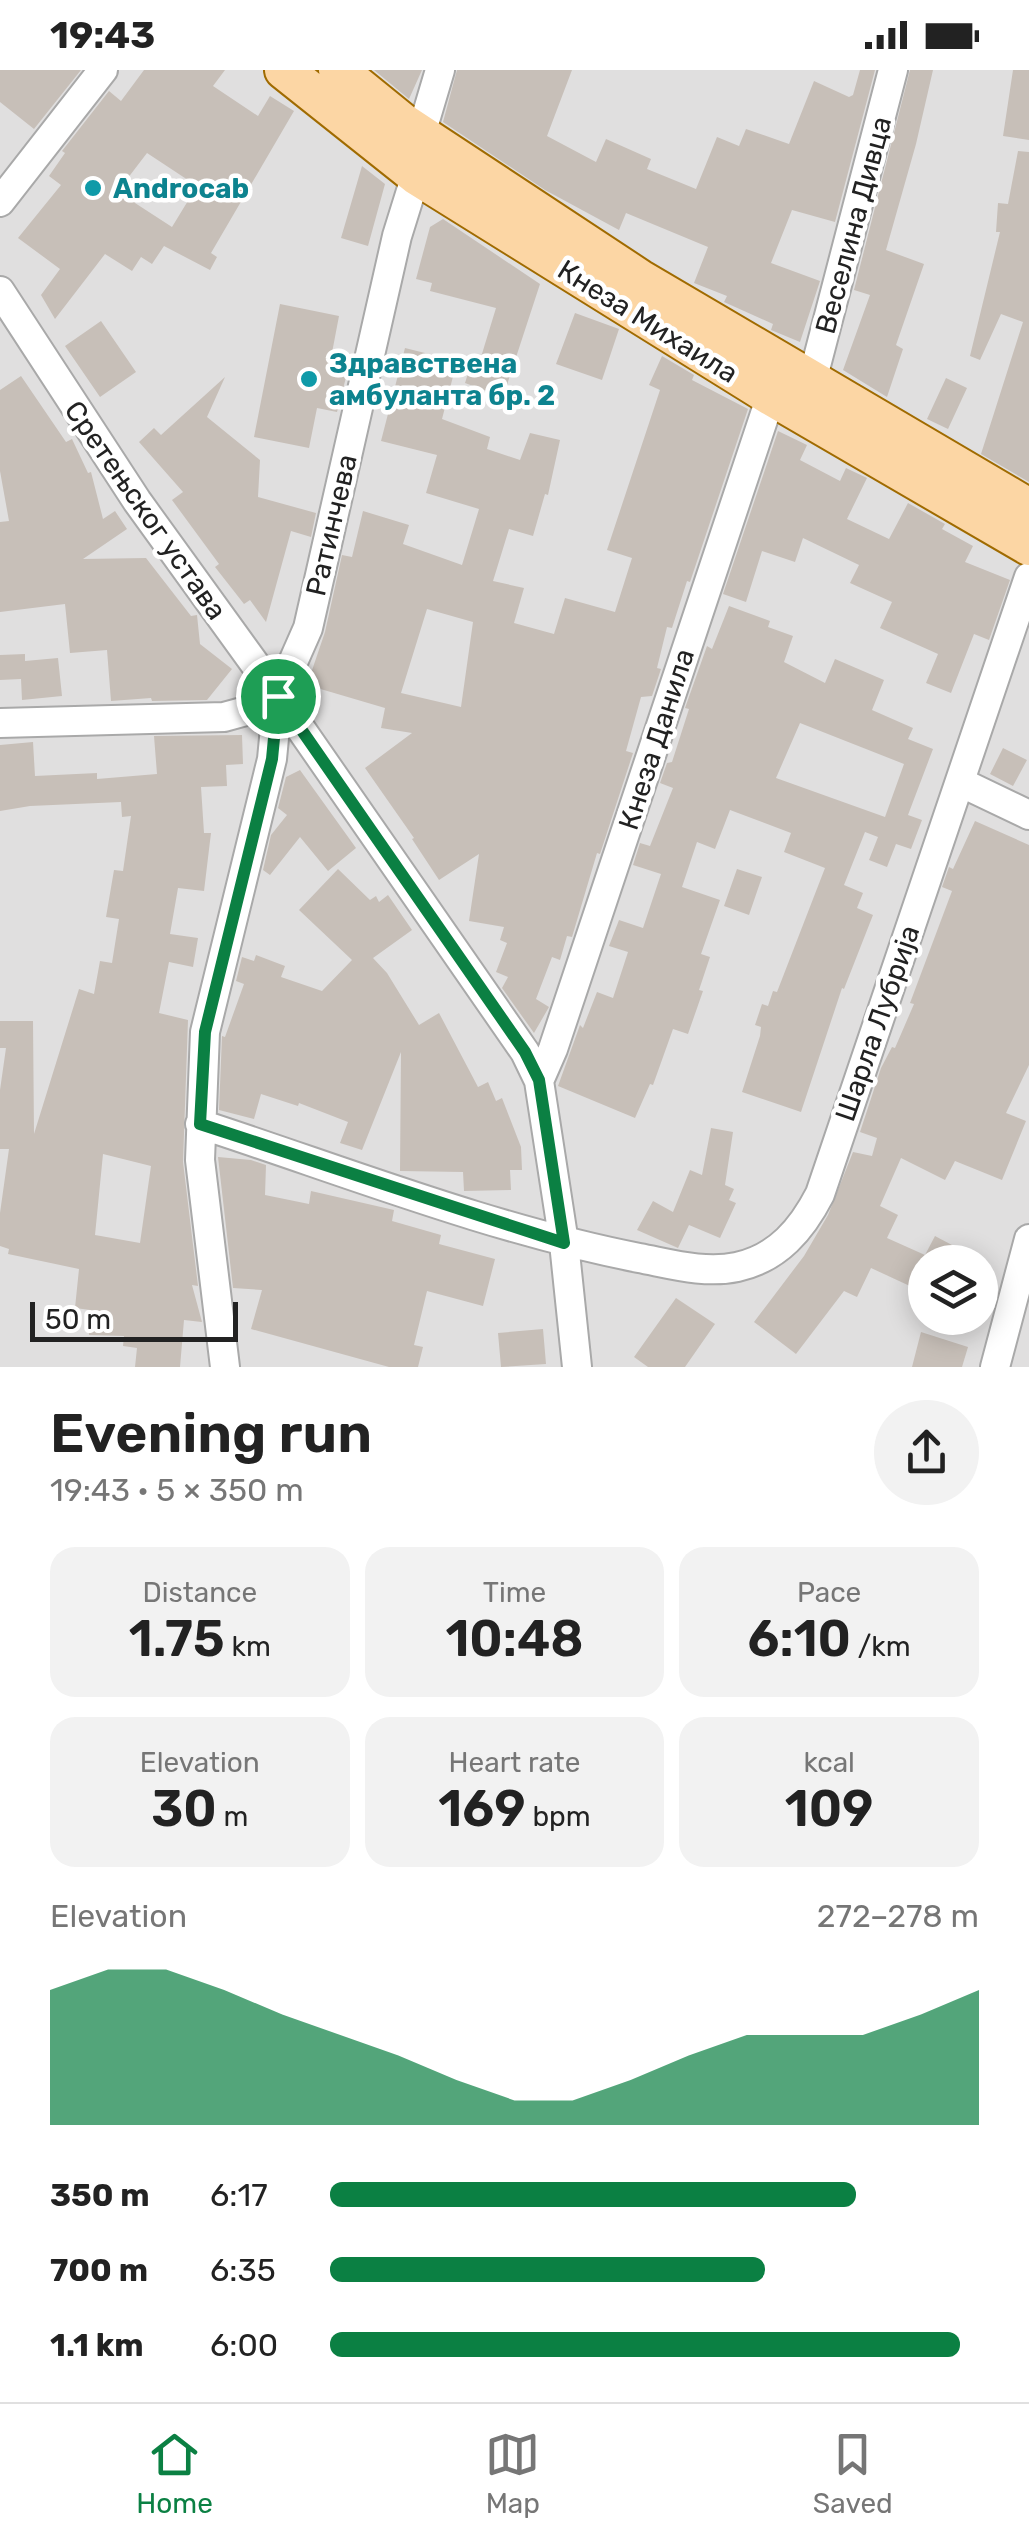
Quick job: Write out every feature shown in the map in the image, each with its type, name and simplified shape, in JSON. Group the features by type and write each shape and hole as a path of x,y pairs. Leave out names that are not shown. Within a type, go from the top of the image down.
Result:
{"main road":[{"name":"Кнеза Михаила","path":"284,70 416,175 770,396 1029,546"},
{"name":"Кнеза Михаила","path":"338,70 422,134 640,279 1029,508"}],"street":[{"path":"0,202 103,70"},
{"path":"422,134 440,70"},
{"name":"Веселина Дивца","path":"812,381 894,70"},
{"name":"Ратинчева","path":"225,1367 203,1196 200,1124 205,1032 272,759 278,696 308,628 397,236 416,175"},
{"name":"Сретењског устава","path":"0,291 137,501 278,696 525,1052 539,1080 564,1243 576,1367"},
{"name":"Кнеза Данила","path":"539,1080 553,1049 770,396"},
{"name":"Шарла Лубрија","path":"200,1124 564,1243 725,1270 774,1252 806,1221 820,1194 1029,577"},
{"path":"0,722 224,717 257,708 278,696"},
{"path":"960,782 1029,816"},
{"path":"995,1367 1029,1239"}],"shaded area":[{"path":"0,70 1029,70 1029,1367 0,1367"}],"building":[{"path":"0,70 81,70 34,129 0,102"},
{"path":"144,70 225,70 213,86 258,116 270,96 294,111 211,253 217,257 210,270 164,246 152,264 141,257 132,271 105,254 55,319 41,295 60,269 18,238 61,185 49,176 65,153 62,151 109,91 121,101","holes":["147,153 197,186 172,227 135,203 138,199 121,187"]},
{"path":"374,70 422,70 409,99"},
{"path":"457,70 572,70 547,136 596,162 606,139 651,159 647,169 696,189 717,137 739,146 746,129 789,144 814,81 849,97 860,70 875,70 835,222 792,210 771,263 820,281 800,342 771,330 773,324 724,302 727,296 694,283 708,247 626,213 619,230 545,190 443,122"},
{"path":"910,70 933,70 886,250 924,264 896,345 903,349 887,397 843,370 870,295 854,290"},
{"path":"1013,70 1029,70 1029,140 1003,136"},
{"path":"1018,151 1029,152 1029,482 981,454 1023,322 1001,314 980,360 970,356 1000,232 996,232 998,203 1008,204"},
{"path":"362,166 385,184 368,246 341,238"},
{"path":"443,219 540,284 503,397 465,383 474,354 481,357 496,308 430,291 432,283 416,279 430,227"},
{"name":"Здравствена амбуланта бр. 2","path":"280,304 339,316 331,358 350,362 337,412 317,408 309,448 254,437"},
{"path":"575,313 619,329 602,380 556,364"},
{"path":"101,321 136,372 100,397 65,346"},
{"path":"405,348 457,361 442,419 490,437 487,449 520,460 530,433 560,440 548,495 545,494 533,536 509,529 493,581 524,588 514,623 554,634 565,598 615,612 632,558 607,550 660,390 649,385 662,356 694,375 692,380 748,409 690,582 687,581 672,628 667,627 657,668 661,669 652,696 641,697 626,751 633,753 572,937 567,936 560,960 552,957 536,999 549,1007 534,1033 502,988 508,977 496,972 507,943 500,940 504,927 469,921 479,854 439,880 365,768 412,733 381,728 385,708 307,685 325,632 342,555 352,557 363,511 409,525 403,544 462,565 479,509 426,493 437,455 381,441","holes":["427,609 473,622 461,707 401,693"]},
{"path":"21,376 66,442 72,439 88,473 91,472 103,519 115,511 127,529 83,559 146,558 191,616 197,615 200,644 232,669 207,700 111,701 107,650 70,653 65,604 0,612 0,522 9,521 0,471 0,390"},
{"path":"225,377 207,417 260,460 258,497 316,513 311,537 291,531 266,622 250,600 244,604 215,567 219,564 172,500 183,492 139,442 154,428 161,435"},
{"path":"946,378 967,388 948,429 927,419"},
{"path":"778,431 807,445 800,460 840,481 846,468 867,478 847,519 889,539 908,503 973,546 965,562 1010,580 989,640 974,634 951,693 926,683 938,654 880,628 892,602 850,583 859,565 803,538 795,562 762,551 746,602 723,594"},
{"path":"729,606 770,621 768,627 793,636 784,662 825,683 835,659 884,680 872,710 913,728 908,739 933,749 908,815 922,820 911,849 896,844 887,867 869,860 878,837 865,832 844,885 863,893 857,908 873,915 842,988 801,1112 742,1092 760,1036 761,1027 755,1025 762,1004 768,1006 773,991 777,992 825,868 784,852 791,833 730,810 715,849 697,842 682,887 720,900 701,954 710,957 699,990 703,991 688,1034 673,1029 653,1085 650,1084 635,1118 558,1086 580,1025 583,1028 597,992 613,998 628,952 609,946 619,920 643,928 661,874 633,865 640,843 650,846 673,788 660,783 667,763 672,762 689,709 685,708 707,646 712,649","holes":["800,723 904,764 885,817 776,778"]},
{"path":"25,654 25,661 58,658 62,696 22,700 21,679 0,680 0,655"},
{"path":"242,735 243,764 226,765 227,786 201,787 204,833 211,833 204,891 178,888 170,934 198,938 193,967 169,962 159,1013 188,1020 183,1162 198,1286 192,1285 202,1322 184,1320 180,1367 135,1367 137,1348 123,1346 124,1336 89,1335 90,1310 75,1308 79,1269 8,1254 9,1249 0,1246 0,1213 9,1149 0,1149 0,1090 6,1048 0,1048 0,1021 33,1021 34,1134 79,989 94,994 100,961 112,963 119,919 106,917 114,870 123,871 131,816 122,817 121,802 0,811 0,745 33,742 35,776 97,773 97,779 157,774 154,736","holes":["103,1154 151,1166 140,1243 95,1235"]},
{"path":"1003,748 1027,760 1013,786 990,774"},
{"path":"300,770 356,848 328,871 300,837 270,875 263,870 271,835 287,815 278,808 286,777"},
{"path":"975,821 1029,845 1029,1065 1006,1113 1026,1121 1002,1180 955,1161 945,1180 901,1158 880,1206 898,1215 887,1238 908,1247 908,1285 871,1268 857,1297 844,1291 796,1354 754,1322 804,1256 828,1215 853,1152 872,1156 877,1138 860,1132 881,1068 892,1047 895,1048 914,1004 910,1003 952,891 942,887 949,867 953,869"},
{"path":"338,869 370,900 376,896 379,902 388,895 412,930 373,958 387,973 419,1025 439,1013 478,1087 488,1082 496,1101 502,1098 521,1147 522,1170 510,1170 511,1190 464,1191 463,1172 400,1171 401,1052 362,1150 340,1143 348,1122 299,1103 298,1106 261,1094 254,1119 219,1110 222,1036 225,1037 244,984 236,981 242,957 254,961 256,955 285,966 281,977 322,991 352,960 299,910"},
{"path":"737,869 762,877 749,915 724,906"},
{"path":"711,1128 733,1132 725,1185 734,1189 729,1200 736,1203 720,1238 689,1225 678,1248 637,1230 653,1201 673,1212 690,1170 702,1175"},
{"path":"218,1157 266,1165 265,1195 309,1204 311,1191 394,1210 392,1221 441,1235 439,1244 495,1259 483,1306 427,1291 414,1345 423,1347 418,1367 389,1367 251,1329 262,1290 233,1288"},
{"path":"935,1236 952,1245 930,1245"},
{"path":"676,1298 715,1324 685,1367 648,1367 634,1357"},
{"path":"543,1329 546,1364 501,1367 498,1333"},
{"path":"920,1335 968,1347 962,1367 912,1367"}],"place":[{"name":"Androcab","path":"93,188"},
{"name":"Здравствена амбуланта бр. 2","path":"309,379"}],"route":[{"path":"278,696 525,1052 539,1080 564,1243 200,1124 205,1032 272,759 278,696"}]}
